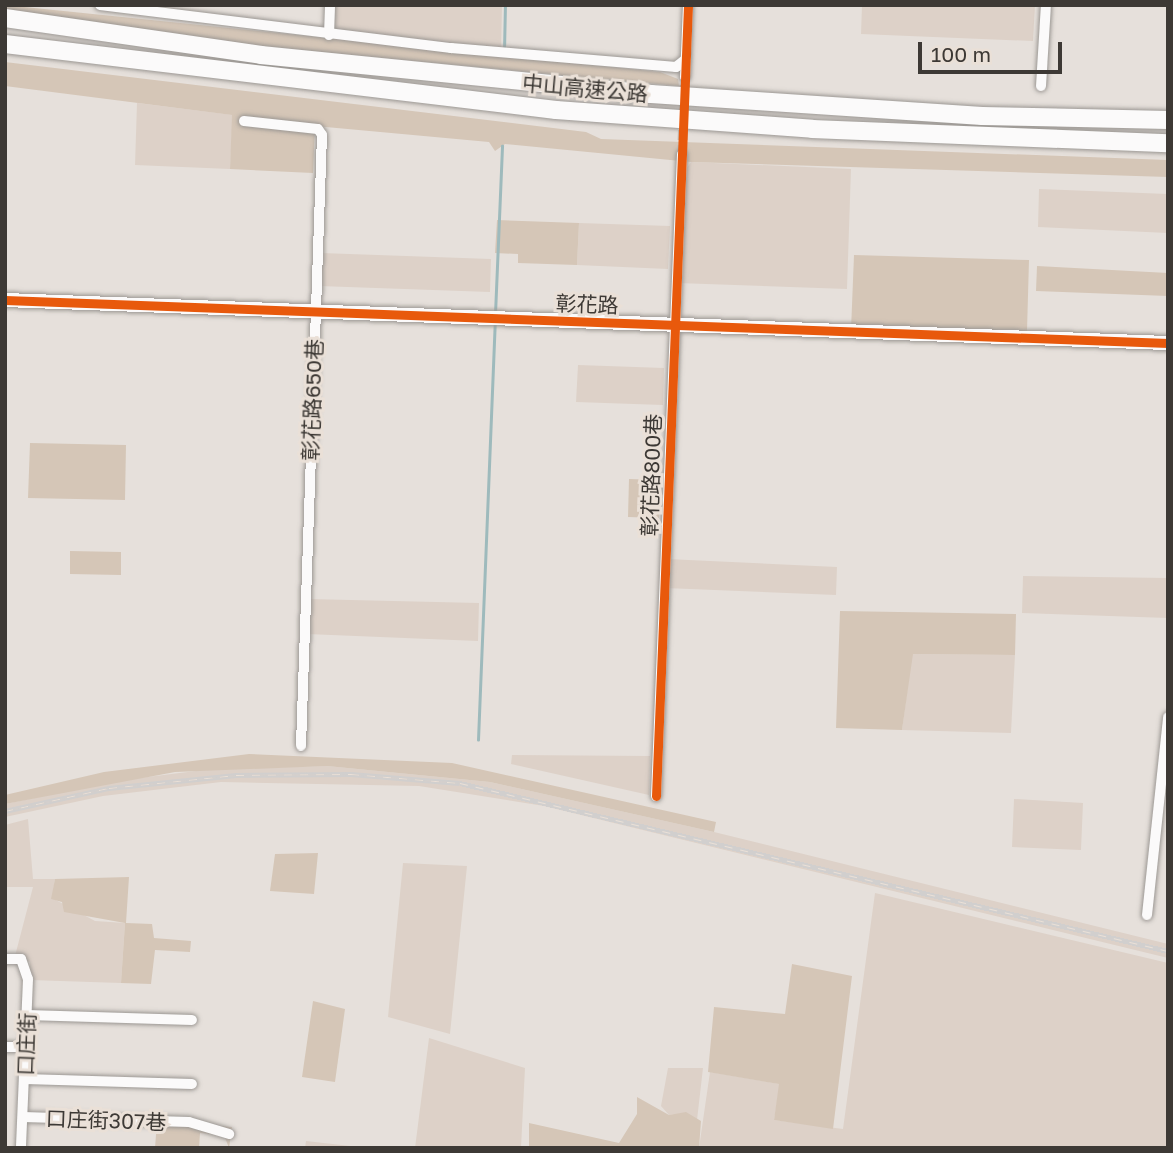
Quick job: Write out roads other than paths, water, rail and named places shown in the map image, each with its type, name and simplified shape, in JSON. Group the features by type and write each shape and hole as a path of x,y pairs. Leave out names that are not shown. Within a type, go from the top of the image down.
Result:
{"highway":[{"name":"中山高速公路","path":"5,18 249,54 651,94 982,116 1168,120"},
{"name":"中山高速公路","path":"5,44 556,110 812,129 1168,143"}],"street":[{"path":"100,5 329,35 676,67 686,58"},
{"path":"329,35 330,5"},
{"path":"685,77 688,5"},
{"path":"1041,86 1046,5"},
{"name":"彰花路650巷","path":"244,121 318,129 322,135 301,747"},
{"name":"彰花路800巷","path":"656,796 682,155"},
{"name":"彰花路","path":"5,300 1168,344"},
{"path":"1147,915 1168,717"},
{"name":"口庄街","path":"5,958 27,965 21,1148"},
{"path":"27,1015 192,1020"},
{"path":"5,1047 26,1047"},
{"path":"25,1079 192,1084"},
{"name":"口庄街307巷","path":"23,1117 189,1122 229,1134"}],"waterway":[{"path":"504,51 505,5"},
{"path":"495,314 502,146"},
{"path":"478,740 495,324"}],"tunnel":[{"path":"682,155 685,77"}],"railway":[{"path":"5,811 109,788 236,775 351,774 460,783 1168,951"}]}
